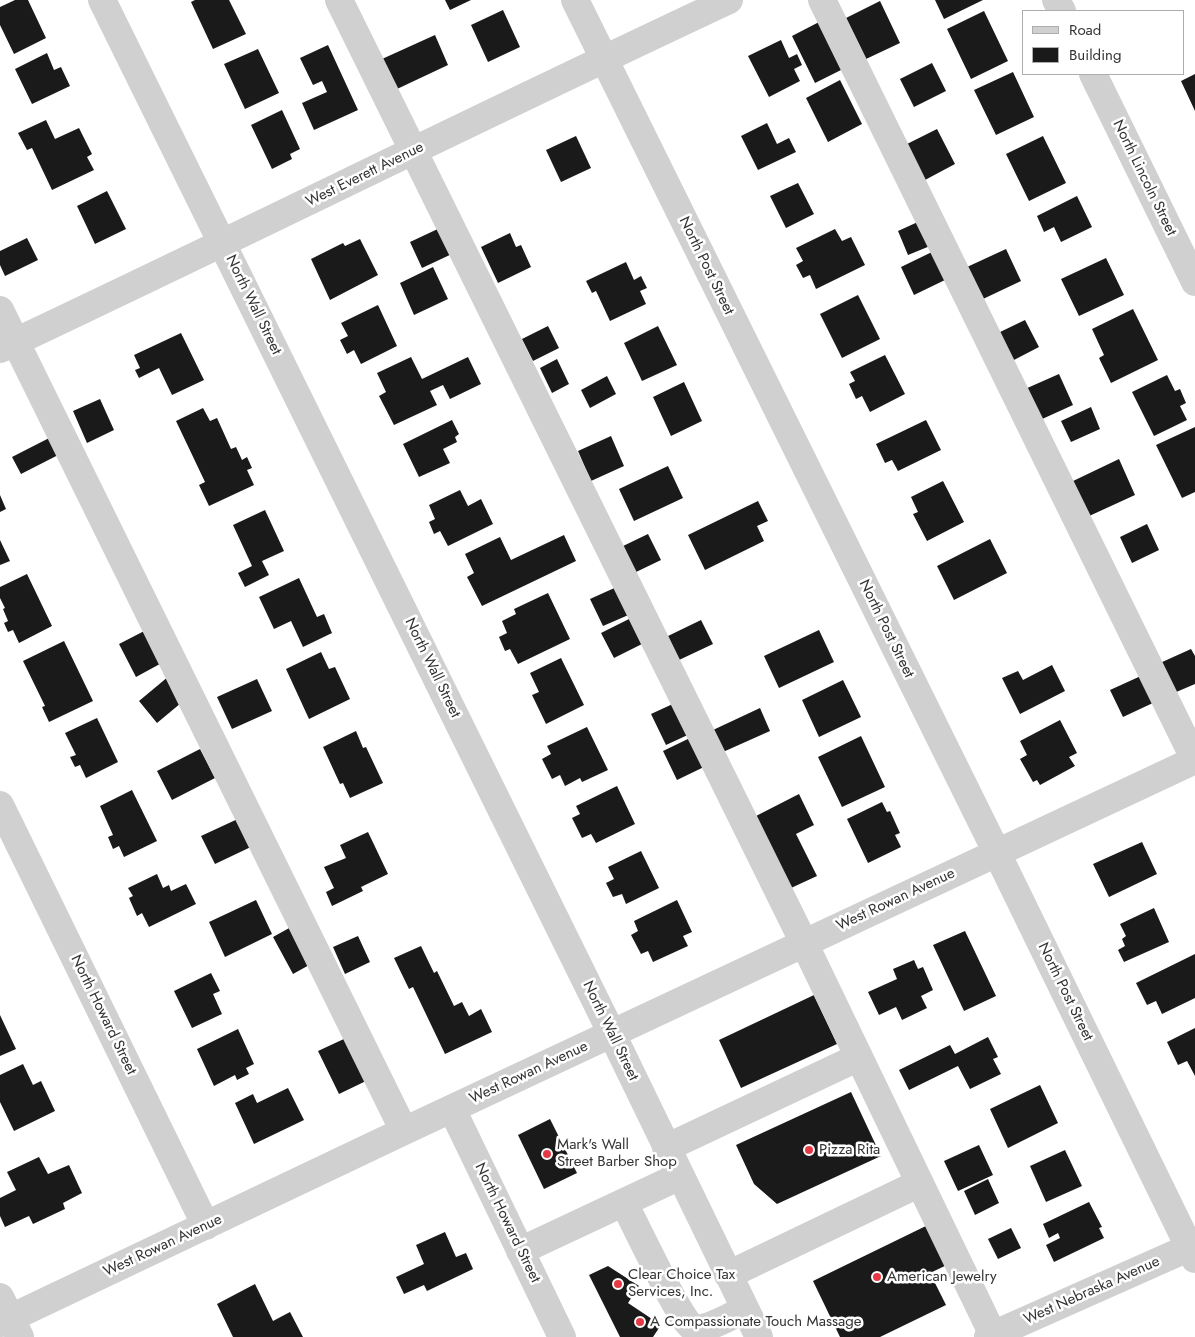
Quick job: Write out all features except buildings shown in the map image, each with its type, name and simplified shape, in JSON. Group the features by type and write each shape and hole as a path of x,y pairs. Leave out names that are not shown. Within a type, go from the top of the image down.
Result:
{"street":[{"name":"North Wall Street","path":"102,0 612,1034 759,1337"},
{"path":"339,0 804,943 992,1336"},
{"name":"North Post Street","path":"575,0 1193,1251"},
{"name":"West Everett Avenue","path":"8,346 223,244 603,58 729,0"},
{"path":"822,0 1195,760"},
{"name":"North Lincoln Street","path":"1093,75 1195,282"},
{"path":"0,310 8,346 404,1131"},
{"name":"West Rowan Avenue","path":"8,1319 1195,760"},
{"name":"North Howard Street","path":"0,805 206,1226"},
{"path":"666,1148 859,1057"},
{"name":"North Howard Street","path":"452,1109 562,1337"},
{"path":"520,1252 680,1176"},
{"path":"728,1275 920,1183"},
{"path":"624,1203 671,1296 684,1319 691,1327 704,1328 745,1310"},
{"name":"West Nebraska Avenue","path":"992,1336 1193,1251"}],"place":[{"name":"Pizza Rita","path":"809,1150"},
{"name":"Mark's Wall Street Barber Shop","path":"547,1154"},
{"name":"American Jewelry","path":"877,1277"},
{"name":"Clear Choice Tax Services, Inc.","path":"618,1284"},
{"name":"A Compassionate Touch Massage","path":"640,1322"}]}
